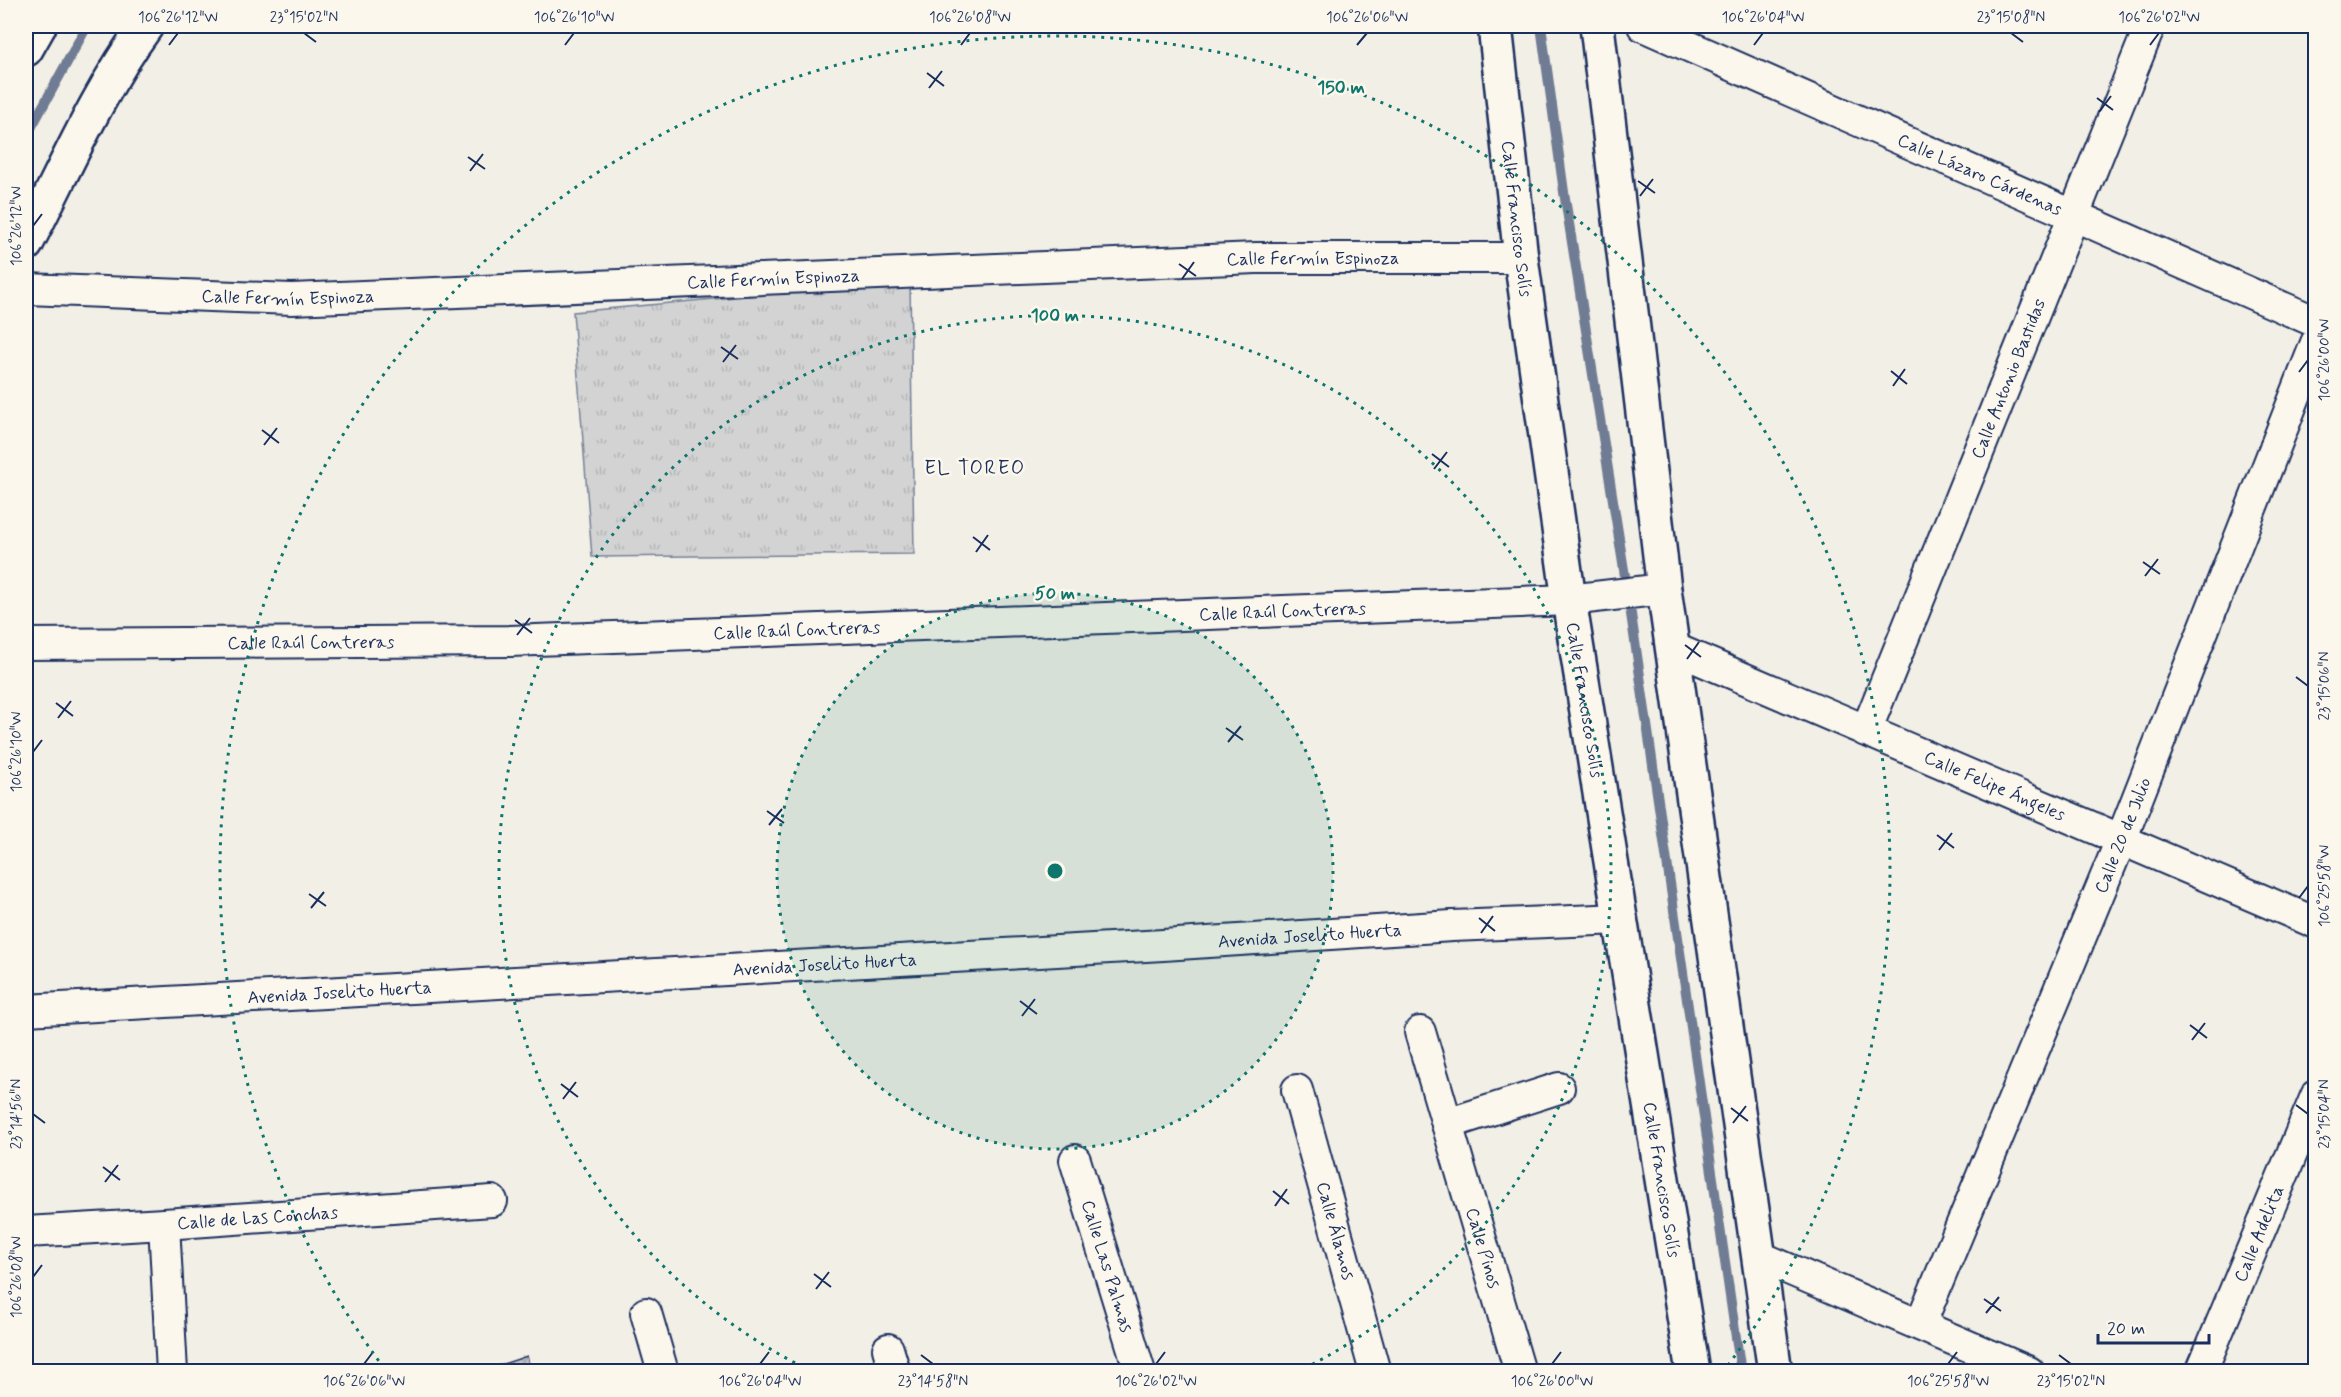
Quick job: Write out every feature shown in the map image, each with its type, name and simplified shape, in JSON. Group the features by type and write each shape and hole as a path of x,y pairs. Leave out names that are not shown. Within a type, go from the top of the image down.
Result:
{"main road":[{"path":"26,49 39,26"},
{"path":"26,244 126,53 146,26"},
{"name":"Calle Francisco Solís","path":"1495,26 1521,258 1569,600 1693,1371"},
{"path":"1597,26 1665,589 1775,1371"}],"street":[{"name":"Calle Lázaro Cárdenas","path":"1642,26 2316,322"},
{"name":"Calle Antonio Bastidas","path":"1866,731 2150,26"},
{"name":"Calle Fermín Espinoza","path":"26,288 292,299 1256,258 1521,258"},
{"name":"Calle 20 de Julio","path":"1920,1325 2121,840 2316,343"},
{"name":"Calle Raúl Contreras","path":"26,645 510,641 1569,600 1665,589"},
{"name":"Calle Felipe Ángeles","path":"1673,648 2316,923"},
{"name":"Avenida Joselito Huerta","path":"26,1010 1151,946 1452,926 1622,919"},
{"name":"Calle Pinos","path":"1420,1032 1520,1371"},
{"path":"1447,1124 1559,1088"},
{"name":"Calle Álamos","path":"1297,1090 1375,1371"},
{"name":"Calle Adelita","path":"2201,1371 2316,1096"},
{"name":"Calle Las Palmas","path":"1075,1160 1140,1371"},
{"name":"Calle de Las Conchas","path":"26,1232 492,1201"},
{"path":"165,1224 172,1371"},
{"path":"1758,1256 2029,1371"},
{"path":"646,1313 663,1371"}],"green space":[{"path":"910,281 914,554 592,557 573,312"}],"building":[{"path":"527,1356 531,1372 479,1372"}],"waterway":[{"path":"26,137 87,26"},
{"path":"1541,26 1564,192 1631,614 1741,1372"}],"district":[{"name":"EL TOREO","path":"975,467"}]}
